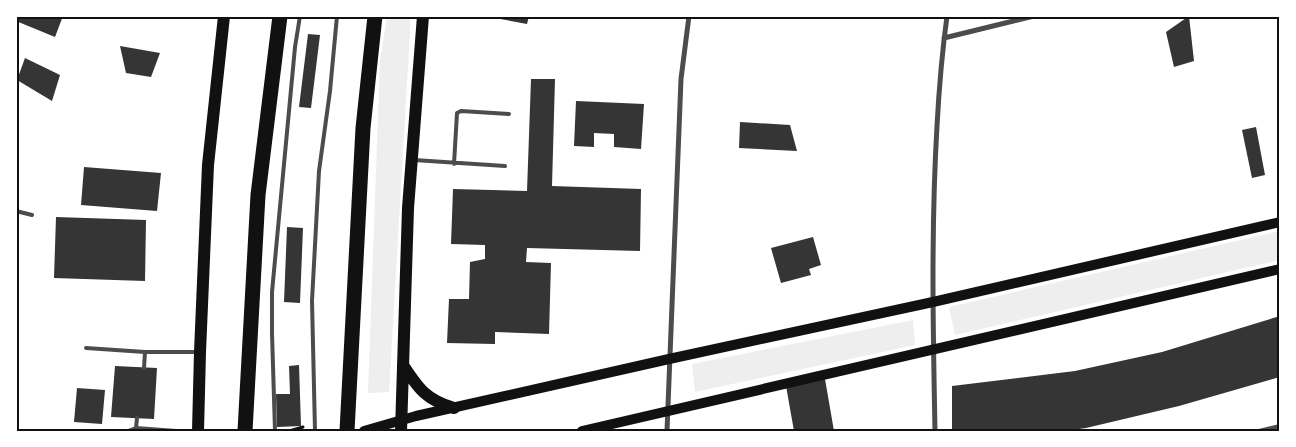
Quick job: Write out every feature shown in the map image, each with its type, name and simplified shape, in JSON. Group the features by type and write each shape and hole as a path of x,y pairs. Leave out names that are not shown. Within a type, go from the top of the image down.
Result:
{"highway":[{"path":"245,431 258,195 280,16"},
{"path":"347,431 362,128 375,16"}],"main road":[{"path":"198,431 208,165 224,16"},
{"path":"401,425 408,208 424,16"},
{"path":"364,431 401,425 454,408 933,302 1280,222"},
{"path":"582,431 1280,269"},
{"path":"402,364 424,394 435,401 454,408"}],"street":[{"path":"667,431 681,79 689,16"},
{"path":"935,431 934,180 947,16"},
{"path":"944,38 1034,16"}],"lane":[{"path":"275,431 272,292 295,47 300,16"},
{"path":"316,431 312,301 319,171 330,91 337,16"},
{"path":"454,164 457,113 461,111 509,114"},
{"path":"412,160 505,166"},
{"path":"16,211 32,216"},
{"path":"86,348 145,352 200,352"},
{"path":"144,368 145,352"},
{"path":"137,418 139,429"},
{"path":"1259,431 1280,426"},
{"path":"128,431 139,429 176,431"}],"shaded area":[{"path":"387,16 410,16 410,32 389,392 368,393 380,61"},
{"path":"1280,231 1280,260 955,335 949,307"},
{"path":"913,320 915,345 695,392 692,364"}],"building":[{"path":"16,16 63,16 55,37 16,21"},
{"path":"484,16 529,16 527,24"},
{"path":"1189,16 1194,61 1174,67 1166,32"},
{"path":"308,34 320,35 311,108 299,107"},
{"path":"120,46 160,53 151,77 126,73"},
{"path":"25,58 60,75 52,101 17,80"},
{"path":"531,79 555,79 552,186 641,189 640,251 527,248 526,262 551,263 549,334 495,332 495,344 447,343 449,299 469,299 470,262 485,259 485,245 451,244 453,189 527,191"},
{"path":"576,101 644,104 641,149 614,147 614,134 594,133 594,147 574,146"},
{"path":"740,122 790,125 797,151 739,148"},
{"path":"1256,127 1265,175 1252,178 1242,130"},
{"path":"84,167 161,173 157,211 81,205"},
{"path":"56,217 146,220 145,281 54,278"},
{"path":"287,227 303,228 300,303 284,302"},
{"path":"813,237 821,265 809,269 811,275 781,283 771,248"},
{"path":"1280,316 1280,377 1179,406 1086,428 1065,431 952,431 952,386 1075,371 1162,352"},
{"path":"299,365 301,426 277,427 276,394 290,394 289,366"},
{"path":"115,366 157,368 154,419 111,417"},
{"path":"825,379 834,431 794,431 786,386"},
{"path":"77,388 105,390 102,424 74,422"}]}
